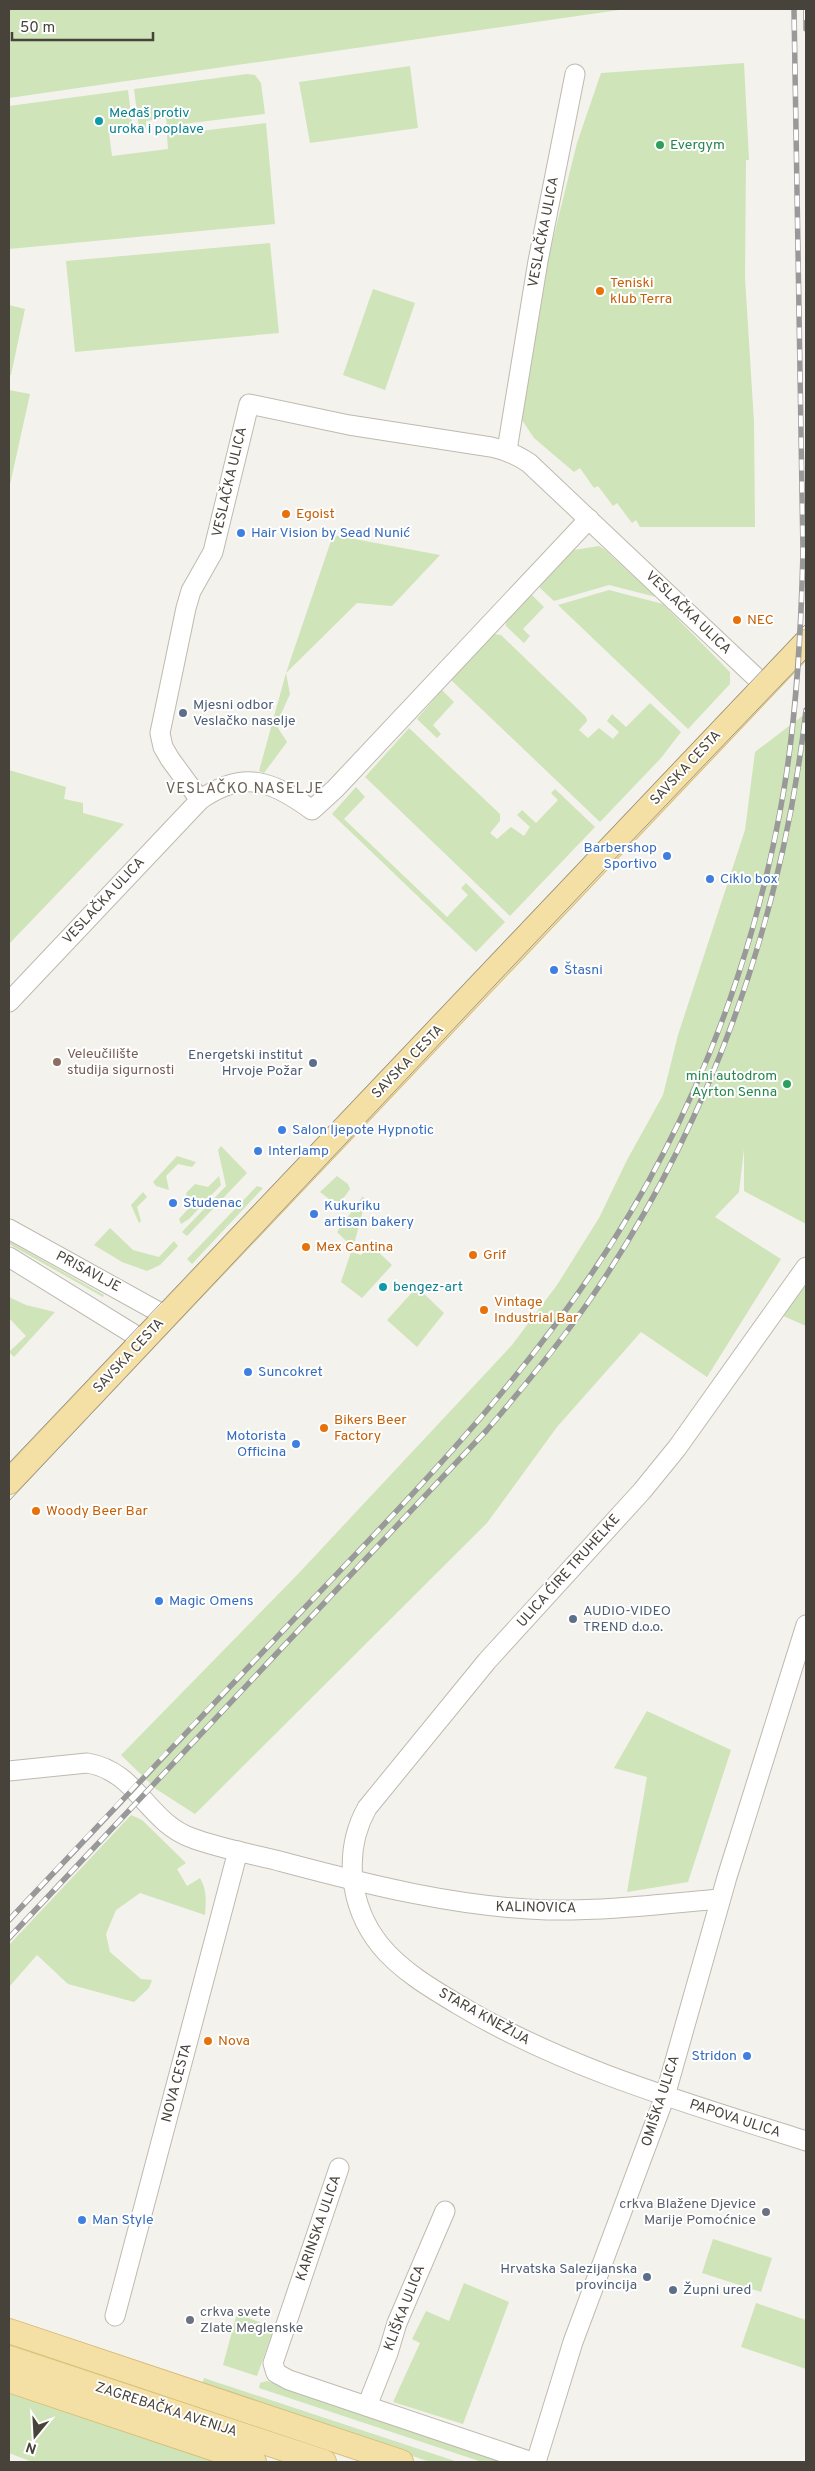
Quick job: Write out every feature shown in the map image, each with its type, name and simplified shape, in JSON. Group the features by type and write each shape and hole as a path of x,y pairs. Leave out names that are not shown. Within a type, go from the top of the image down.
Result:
{"main road":[{"name":"SAVSKA CESTA","path":"9,1482 806,642"},
{"path":"9,2331 401,2462"},
{"name":"ZAGREBAČKA AVENIJA","path":"9,2358 324,2462"},
{"name":"ZAGREBAČKA AVENIJA","path":"9,2380 254,2462"}],"street":[{"name":"VESLAČKA ULICA","path":"507,450 536,270 575,74"},
{"name":"VESLAČKA ULICA","path":"200,800 164,747 160,734 161,723 186,608 191,591 213,552 249,404 349,425 507,450 529,463 765,686"},
{"name":"VESLAČKA ULICA","path":"9,1002 200,800 225,785 243,782 263,782 282,789 312,810 335,789 589,519"},
{"name":"PRISAVLJE","path":"9,1229 166,1316"},
{"name":"PRISAVLJE","path":"9,1257 144,1340"},
{"name":"ULICA ĆIRE TRUHELKE","path":"353,1880 352,1845 358,1823 367,1808 487,1661 642,1491 677,1448 806,1267"},
{"name":"OMIŠKA ULICA","path":"534,2462 573,2342 665,2096 720,1899 806,1625"},
{"path":"9,1771 87,1763 99,1765 120,1776 168,1825 192,1838 353,1880"},
{"name":"NOVA CESTA","path":"115,2316 238,1850"},
{"name":"KALINOVICA","path":"353,1880 434,1898 490,1907 548,1910 628,1908 720,1899"},
{"name":"STARA KNEŽIJA","path":"353,1880 357,1901 373,1935 396,1960 435,1990 507,2033 560,2057 665,2096"},
{"name":"PAPOVA ULICA","path":"665,2096 806,2141"},
{"name":"KARINSKA ULICA","path":"339,2168 273,2363 276,2373 289,2380 367,2406"},
{"name":"KLIŠKA ULICA","path":"367,2406 388,2353 397,2323 445,2211"},
{"path":"367,2406 534,2462"}],"green space":[{"path":"9,9 626,9 9,98"},
{"path":"744,63 749,160 746,160 745,278 754,422 755,527 640,527 636,520 632,523 617,503 613,506 598,486 594,488 580,468 574,472 534,438 520,417 541,287 577,143 601,73"},
{"path":"410,66 418,128 310,143 299,82"},
{"path":"247,74 255,75 261,83 265,114 167,126 166,118 146,121 146,128 139,129 134,89"},
{"path":"128,90 133,130 109,133 112,156 168,149 167,135 266,123 275,224 9,249 9,106"},
{"path":"270,243 279,333 75,352 66,261"},
{"path":"373,289 415,303 385,390 343,375"},
{"path":"9,305 25,309 11,375 9,375"},
{"path":"9,390 30,394 9,489"},
{"path":"333,535 440,555 392,606 357,603 286,673"},
{"path":"599,546 656,597 609,585 554,601 538,586 574,550"},
{"path":"609,590 663,604 730,672 730,684 688,729 558,605"},
{"path":"531,594 544,607 523,629 530,636 524,643 506,626 506,621"},
{"path":"491,635 501,635 586,717 587,721 579,730 588,738 599,728 613,739 619,732 607,721 612,714 626,727 650,703 681,732 661,758 600,822 450,679"},
{"path":"286,673 290,694 276,725 287,742 264,773 259,771"},
{"path":"442,690 454,702 433,725 441,734 437,738 417,719"},
{"path":"806,713 806,1224 744,1191 744,1149 739,1192 715,1217 781,1259 707,1377 641,1332 557,1427 487,1523 195,1814 156,1789 121,1755 298,1574 512,1345 557,1285 599,1218 627,1160 663,1095 678,1035 745,830 755,752"},
{"path":"409,728 500,814 500,821 490,833 497,839 511,827 524,836 530,827 517,815 522,810 536,823 558,800 551,793 555,789 595,827 510,916 365,777"},
{"path":"9,770 66,787 64,799 83,803 83,813 124,824 9,944"},
{"path":"356,787 365,797 344,819 447,917 468,895 461,888 466,883 505,922 476,952 332,814"},
{"path":"221,1146 247,1173 187,1236 182,1232 226,1186 218,1150"},
{"path":"177,1156 196,1162 192,1167 178,1164 166,1176 169,1190 156,1186 153,1182"},
{"path":"219,1176 221,1185 189,1219 181,1224 179,1219 190,1207 186,1193 195,1184 208,1187"},
{"path":"337,1176 348,1184 350,1189 338,1206 320,1192"},
{"path":"257,1186 263,1188 192,1264 187,1259"},
{"path":"143,1192 147,1197 137,1207 141,1221 139,1223 131,1205"},
{"path":"363,1196 365,1203 353,1248 337,1232"},
{"path":"110,1228 133,1250 159,1257 174,1241 178,1246 160,1265 147,1271 122,1262 94,1245"},
{"path":"9,1241 104,1295 103,1297 9,1244"},
{"path":"370,1244 392,1265 362,1298 341,1282 351,1252 361,1255"},
{"path":"417,1287 444,1313 417,1347 387,1320"},
{"path":"806,1287 806,1326 781,1315 802,1288"},
{"path":"9,1297 26,1305 55,1312 14,1357 9,1352 26,1336 9,1318"},
{"path":"647,1711 731,1750 688,1882 627,1892 647,1777 614,1768"},
{"path":"131,1815 142,1820 186,1863 177,1869 187,1886 200,1878 205,1891 205,1915 140,1893 116,1910 106,1934 110,1952 141,1979 152,1980 149,1988 134,2002 68,1984 37,1955 9,1987 9,1945"},
{"path":"713,2239 772,2258 761,2292 702,2273"},
{"path":"464,2283 509,2302 463,2424 393,2402 420,2343 412,2339 426,2311 449,2321"},
{"path":"756,2303 806,2320 806,2369 741,2347"},
{"path":"237,2313 274,2328 257,2376 223,2365"},
{"path":"204,2378 458,2462 430,2462 202,2384"},
{"path":"267,2381 507,2462 482,2462 259,2388 260,2383"},
{"path":"9,2393 215,2462 32,2462 9,2453"}],"tram line":[{"path":"9,1463 806,624"},
{"path":"9,1501 506,973 806,659"}],"railway":[{"path":"9,1920 412,1495 505,1389 589,1277 628,1217 663,1154 704,1067 738,976 765,883 784,789 795,701 800,641 803,552 794,9"},
{"path":"806,9 806,29"},
{"path":"9,1938 487,1430 587,1304 630,1237 669,1167 704,1095 733,1020 758,945 779,868 795,789 806,710"}],"place":[{"name":"Međaš protiv uroka i poplave","path":"99,121"},
{"name":"Evergym","path":"660,145"},
{"name":"Teniski klub Terra","path":"600,291"},
{"name":"Egoist","path":"286,514"},
{"name":"Hair Vision by Sead Nunić","path":"241,533"},
{"name":"NEC","path":"737,620"},
{"name":"Mjesni odbor Veslačko naselje","path":"183,713"},
{"name":"Barbershop Sportivo","path":"667,856"},
{"name":"Ciklo box","path":"710,879"},
{"name":"Štasni","path":"554,970"},
{"name":"Veleučilište studija sigurnosti","path":"57,1062"},
{"name":"Energetski institut Hrvoje Požar","path":"313,1063"},
{"name":"mini autodrom Ayrton Senna","path":"787,1084"},
{"name":"Salon ljepote Hypnotic","path":"282,1130"},
{"name":"Interlamp","path":"258,1151"},
{"name":"Studenac","path":"173,1203"},
{"name":"Kukuriku artisan bakery","path":"314,1214"},
{"name":"Mex Cantina","path":"306,1247"},
{"name":"Grif","path":"473,1255"},
{"name":"bengez-art","path":"383,1287"},
{"name":"Vintage Industrial Bar","path":"484,1310"},
{"name":"Suncokret","path":"248,1372"},
{"name":"Bikers Beer Factory","path":"324,1428"},
{"name":"Motorista Officina","path":"296,1444"},
{"name":"Woody Beer Bar","path":"36,1511"},
{"name":"Magic Omens","path":"159,1601"},
{"name":"AUDIO-VIDEO TREND d.o.o.","path":"573,1619"},
{"name":"Nova","path":"208,2041"},
{"name":"Stridon","path":"747,2056"},
{"name":"crkva Blažene Djevice Marije Pomoćnice","path":"766,2212"},
{"name":"Man Style","path":"82,2220"},
{"name":"Hrvatska Salezijanska provincija","path":"647,2277"},
{"name":"Župni ured","path":"673,2290"},
{"name":"crkva svete Zlate Meglenske","path":"190,2320"}],"district":[{"name":"VESLAČKO NASELJE","path":"245,789"}]}
